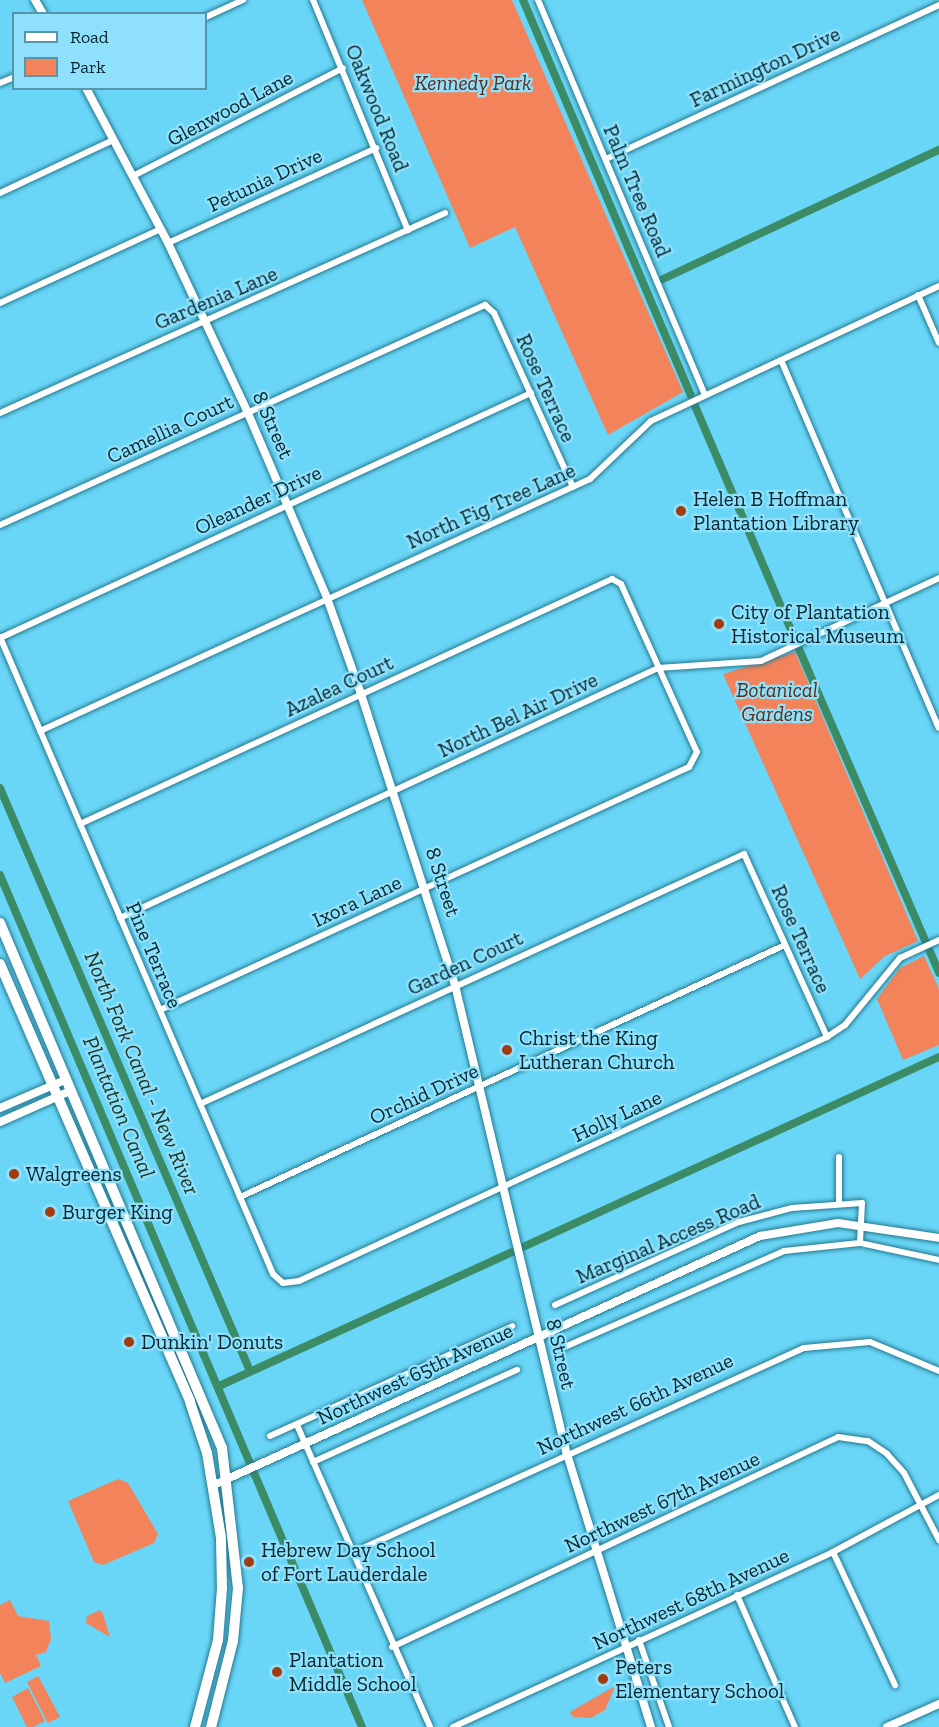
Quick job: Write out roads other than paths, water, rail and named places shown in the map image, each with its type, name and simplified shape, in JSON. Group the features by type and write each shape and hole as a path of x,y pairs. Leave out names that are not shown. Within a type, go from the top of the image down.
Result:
{"highway":[{"path":"0,924 65,1080 203,1395 228,1481 238,1588 235,1624 211,1727"},
{"path":"0,964 190,1402 214,1485 222,1561 218,1640 195,1727"},
{"path":"222,1561 228,1573 226,1613 235,1624"}],"street":[{"path":"207,17 243,0"},
{"name":"Oakwood Road","path":"314,0 408,230"},
{"name":"Palm Tree Road","path":"538,0 705,395"},
{"name":"Farmington Drive","path":"606,159 939,5"},
{"name":"Glenwood Lane","path":"133,176 343,68"},
{"name":"8 Street","path":"87,90 161,229 248,411 327,598 361,694 426,887 455,985 482,1085 538,1337 567,1454 624,1647 651,1727"},
{"path":"0,193 114,140"},
{"name":"Petunia Drive","path":"168,243 376,148"},
{"name":"Gardenia Lane","path":"0,413 203,320 213,321 445,213"},
{"path":"0,303 161,229"},
{"name":"North Fig Tree Lane","path":"40,731 573,487 604,467 651,421 939,286"},
{"path":"918,295 939,344"},
{"name":"Rose Terrace","path":"485,305 494,313 573,487"},
{"name":"Camellia Court","path":"0,525 485,305"},
{"path":"781,360 939,728"},
{"name":"Oleander Drive","path":"0,637 531,393"},
{"name":"North Bel Air Drive","path":"120,918 658,668 761,660 939,578"},
{"name":"Azalea Court","path":"80,824 612,579 621,585 658,668"},
{"name":"Pine Terrace","path":"0,637 273,1274 283,1283"},
{"name":"Ixora Lane","path":"160,1010 697,760 658,668"},
{"name":"Rose Terrace","path":"744,854 827,1037"},
{"name":"Garden Court","path":"200,1104 744,854"},
{"name":"Holly Lane","path":"283,1283 299,1281 827,1037 857,1011 886,971 939,940"},
{"name":"Orchid Drive","path":"240,1197 785,945"},
{"path":"0,1122 54,1091 65,1080"},
{"path":"0,1108 54,1091 70,1091"},
{"path":"839,1157 839,1203"},
{"name":"Marginal Access Road","path":"555,1305 739,1222 839,1203 862,1203 860,1243"},
{"name":"Northwest 65th Avenue","path":"214,1485 259,1467 760,1236 808,1226 861,1225 939,1238"},
{"path":"560,1349 759,1259 805,1247 860,1243 939,1260"},
{"path":"270,1437 512,1326"},
{"name":"Northwest 66th Avenue","path":"352,1553 804,1348 870,1342 939,1371"},
{"path":"313,1462 517,1370"},
{"path":"297,1425 392,1647 430,1727"},
{"name":"Northwest 67th Avenue","path":"392,1647 838,1437 868,1441 887,1454 924,1507 939,1539"},
{"name":"Northwest 68th Avenue","path":"453,1727 833,1552 924,1507 939,1495"},
{"path":"833,1552 896,1685"},
{"path":"737,1595 795,1727"},
{"path":"639,1640 669,1727"},
{"path":"887,1727 939,1704"}],"waterway":[{"path":"523,0 691,395"},
{"path":"663,279 939,150"},
{"path":"695,406 795,639"},
{"path":"799,649 939,973"},
{"name":"North Fork Canal - New River","path":"0,788 250,1371"},
{"name":"Plantation Canal","path":"0,875 362,1727"},
{"path":"219,1386 939,1057"}],"place":[{"name":"Helen B Hoffman Plantation Library","path":"681,511"},
{"name":"City of Plantation Historical Museum","path":"719,624"},
{"name":"Christ the King Lutheran Church","path":"507,1050"},
{"name":"Walgreens","path":"14,1174"},
{"name":"Burger King","path":"50,1212"},
{"name":"Dunkin' Donuts","path":"129,1342"},
{"name":"Hebrew Day School of Fort Lauderdale","path":"249,1562"},
{"name":"Plantation Middle School","path":"277,1672"},
{"name":"Peters Elementary School","path":"603,1679"}],"park label":[{"name":"Kennedy Park","path":"473,83"},
{"name":"Botanical Gardens","path":"777,702"}]}
